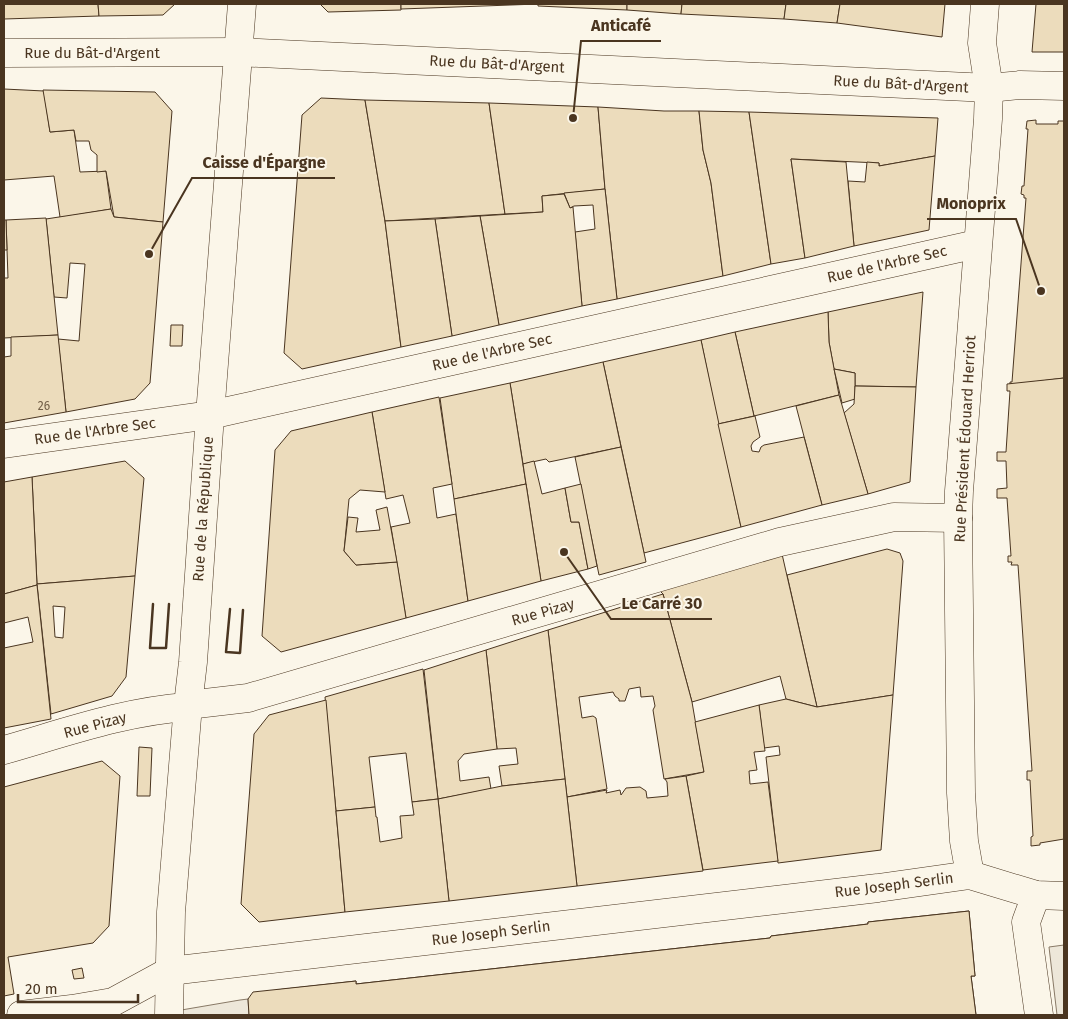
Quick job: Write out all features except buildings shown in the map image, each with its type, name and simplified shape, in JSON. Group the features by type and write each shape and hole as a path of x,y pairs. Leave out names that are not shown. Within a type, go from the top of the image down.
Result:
{"street":[{"name":"Rue de la République","path":"169,1015 172,903 194,652 210,415 242,4"},
{"name":"Rue Président Édouard Herriot","path":"970,875 964,841 961,793 958,491 988,119 989,88 982,43 985,4"},
{"name":"Rue du Bât-d'Argent","path":"4,53 238,52 989,88 1020,84 1064,86"},
{"name":"Rue de l'Arbre Sec","path":"4,444 210,415 977,244"},
{"name":"Rue Pizay","path":"4,750 116,718 162,709 248,698 780,542 894,517 958,518"},
{"path":"970,875 1036,895 1064,896"},
{"name":"Rue Joseph Serlin","path":"21,1015 113,1002 170,971 858,890 970,875"},
{"path":"1036,895 1026,922 1039,1015"}],"shaded area":[{"path":"1064,945 1064,1015 1057,1015 1049,947"},
{"path":"248,999 249,1015 152,1015 240,1000"}],"wall":[{"path":"153,604 150,648 166,648 169,604"},
{"path":"230,609 226,652 240,653 243,610"}],"place":[{"name":"Anticafé","path":"573,118"},
{"name":"Caisse d'Épargne","path":"149,254"},
{"name":"Monoprix","path":"1041,291"},
{"name":"Le Carré 30","path":"564,552"}]}
